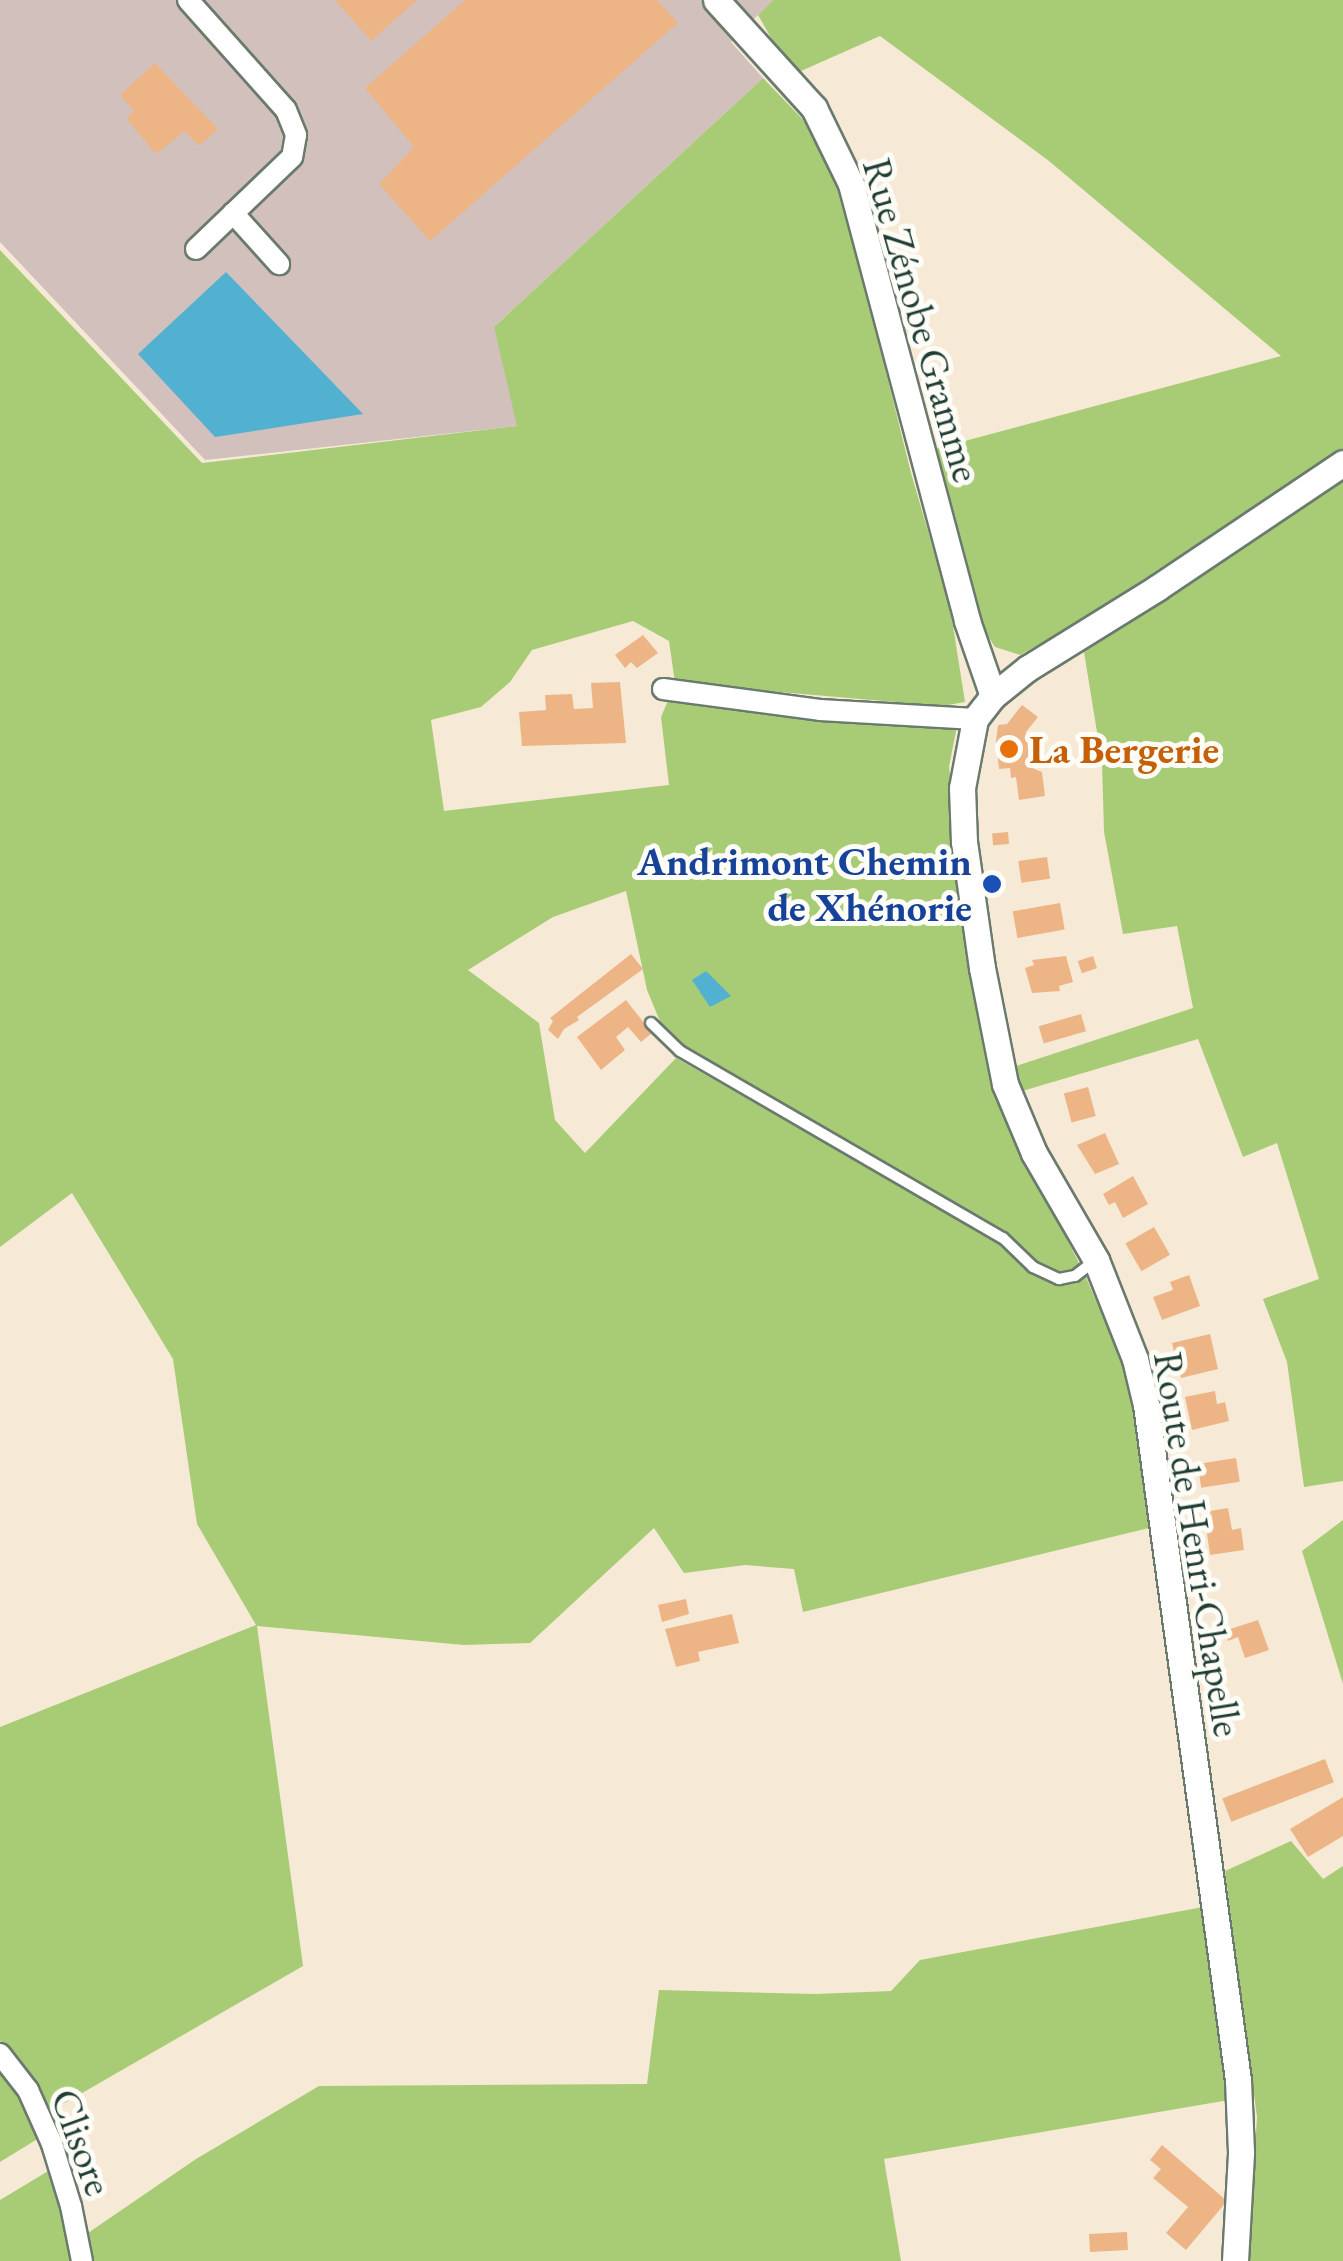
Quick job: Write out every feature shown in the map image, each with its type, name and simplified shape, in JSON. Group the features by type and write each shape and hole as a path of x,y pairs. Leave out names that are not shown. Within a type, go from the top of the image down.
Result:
{"street":[{"path":"188,0 286,110 296,135 292,158 196,249"},
{"name":"Rue Zénobe Gramme","path":"716,0 814,108 852,184 967,621 993,696"},
{"path":"233,213 278,264"},
{"name":"Route de Henri-Chapelle","path":"1235,2261 1241,2152 1238,2080 1146,1405 1135,1359 1096,1260 1034,1153 1004,1078 982,968 964,842 962,788 975,719 993,696 1028,668 1343,464"},
{"path":"663,689 820,710 975,719"},
{"name":"Clisore","path":"0,2054 28,2090 52,2144 72,2206 82,2261"}],"lane":[{"path":"650,1024 680,1051 1003,1238 1033,1267 1060,1279 1075,1276 1096,1260"}],"shaded area":[{"path":"0,0 773,0 731,42 763,78 495,326 518,426 205,460 0,242"}],"green space":[{"path":"773,0 1343,0 1343,451 1106,608 1020,655 995,647 977,619 931,450 1281,356 1049,161 880,36 792,75 758,15"},
{"path":"763,78 812,129 846,210 911,473 950,607 965,702 942,706 675,683 669,641 633,621 532,650 510,682 481,707 431,720 444,811 669,785 661,717 669,698 958,721 949,767 980,1027 1006,1120 1080,1265 1063,1273 1043,1266 1012,1237 685,1048 664,1031 647,990 626,891 553,917 468,970 539,1023 555,1120 585,1153 676,1058 1001,1244 1042,1279 1060,1286 1085,1275 1132,1384 1153,1527 803,1612 794,1569 745,1565 684,1573 654,1528 530,1643 464,1645 257,1626 303,1966 49,2112 31,2076 0,2041 0,1727 256,1625 197,1524 173,1359 72,1193 0,1247 0,250 202,463 517,426 494,327"},
{"path":"1343,481 1343,1481 1304,1487 1287,1362 1263,1299 1319,1279 1277,1143 1243,1157 1198,1039 1019,1092 1013,1067 1193,1008 1177,926 1123,934 1104,832 1102,763 1084,652"},
{"path":"1343,1520 1343,1684 1302,1551"},
{"path":"1291,1841 1323,1879 1343,1866 1343,2261 1248,2261 1257,2117 1225,1871"},
{"path":"1203,1907 1229,2100 884,2159 901,2261 89,2261 85,2235 196,2159 319,2086 647,2084 659,1990 815,1994 891,1991 920,1960"},
{"path":"0,2064 44,2135 0,2162"},
{"path":"55,2167 78,2261 0,2261 0,2200"}],"water":[{"path":"226,272 363,414 215,437 138,354"},
{"path":"706,971 731,996 710,1007 692,980"}],"building":[{"path":"335,0 417,0 371,41"},
{"path":"465,0 657,0 678,23 430,241 379,184 414,147 365,88"},
{"path":"155,63 218,129 199,146 185,131 156,154 126,118 134,111 120,95"},
{"path":"643,635 658,653 637,668 631,662 625,668 615,655"},
{"path":"620,682 626,743 522,746 519,712 546,710 545,695 572,694 574,709 593,708 591,683"},
{"path":"1022,705 1038,717 1026,732 1030,767 1042,772 1045,796 1019,800 1016,777 1011,778 1010,768 999,769 996,741 998,725 1007,724"},
{"path":"1008,832 1009,844 993,845 992,833"},
{"path":"1047,857 1050,879 1021,883 1018,861"},
{"path":"1060,903 1065,930 1017,938 1013,911"},
{"path":"631,954 643,969 577,1017 579,1020 564,1029 558,1039 548,1030 553,1021 550,1018"},
{"path":"1066,956 1073,982 1059,986 1060,991 1032,993 1025,968 1034,965 1032,960"},
{"path":"1093,956 1097,968 1082,973 1078,961"},
{"path":"626,1000 652,1033 641,1042 628,1027 616,1037 625,1050 601,1070 577,1037"},
{"path":"1081,1014 1086,1031 1044,1043 1039,1026"},
{"path":"1088,1087 1096,1116 1072,1122 1064,1093"},
{"path":"1105,1133 1119,1164 1095,1174 1077,1145"},
{"path":"1133,1176 1148,1204 1123,1218 1115,1202 1109,1205 1103,1194"},
{"path":"1154,1227 1170,1255 1141,1271 1125,1244"},
{"path":"1189,1275 1200,1306 1162,1320 1153,1297 1173,1290 1170,1282"},
{"path":"1210,1334 1218,1369 1181,1378 1178,1366 1161,1370 1159,1360 1175,1356 1172,1343"},
{"path":"1215,1391 1217,1404 1225,1402 1229,1421 1192,1430 1185,1397"},
{"path":"1236,1458 1240,1482 1201,1488 1197,1464"},
{"path":"1228,1508 1232,1530 1241,1528 1244,1550 1210,1555 1204,1512"},
{"path":"686,1599 689,1614 662,1622 658,1605"},
{"path":"732,1614 739,1643 698,1652 700,1661 676,1667 665,1629"},
{"path":"1258,1620 1269,1650 1245,1658 1238,1637 1228,1641 1224,1631"},
{"path":"1325,1759 1334,1782 1231,1822 1222,1798"},
{"path":"1343,1797 1343,1836 1308,1857 1290,1829"},
{"path":"1162,2145 1227,2201 1186,2250 1166,2233 1188,2207 1153,2178 1161,2169 1150,2160"},
{"path":"1127,2232 1128,2250 1090,2252 1089,2234"}],"place":[{"name":"La Bergerie","path":"1009,749"},
{"name":"Andrimont Chemin de Xhénorie","path":"992,884"}]}
